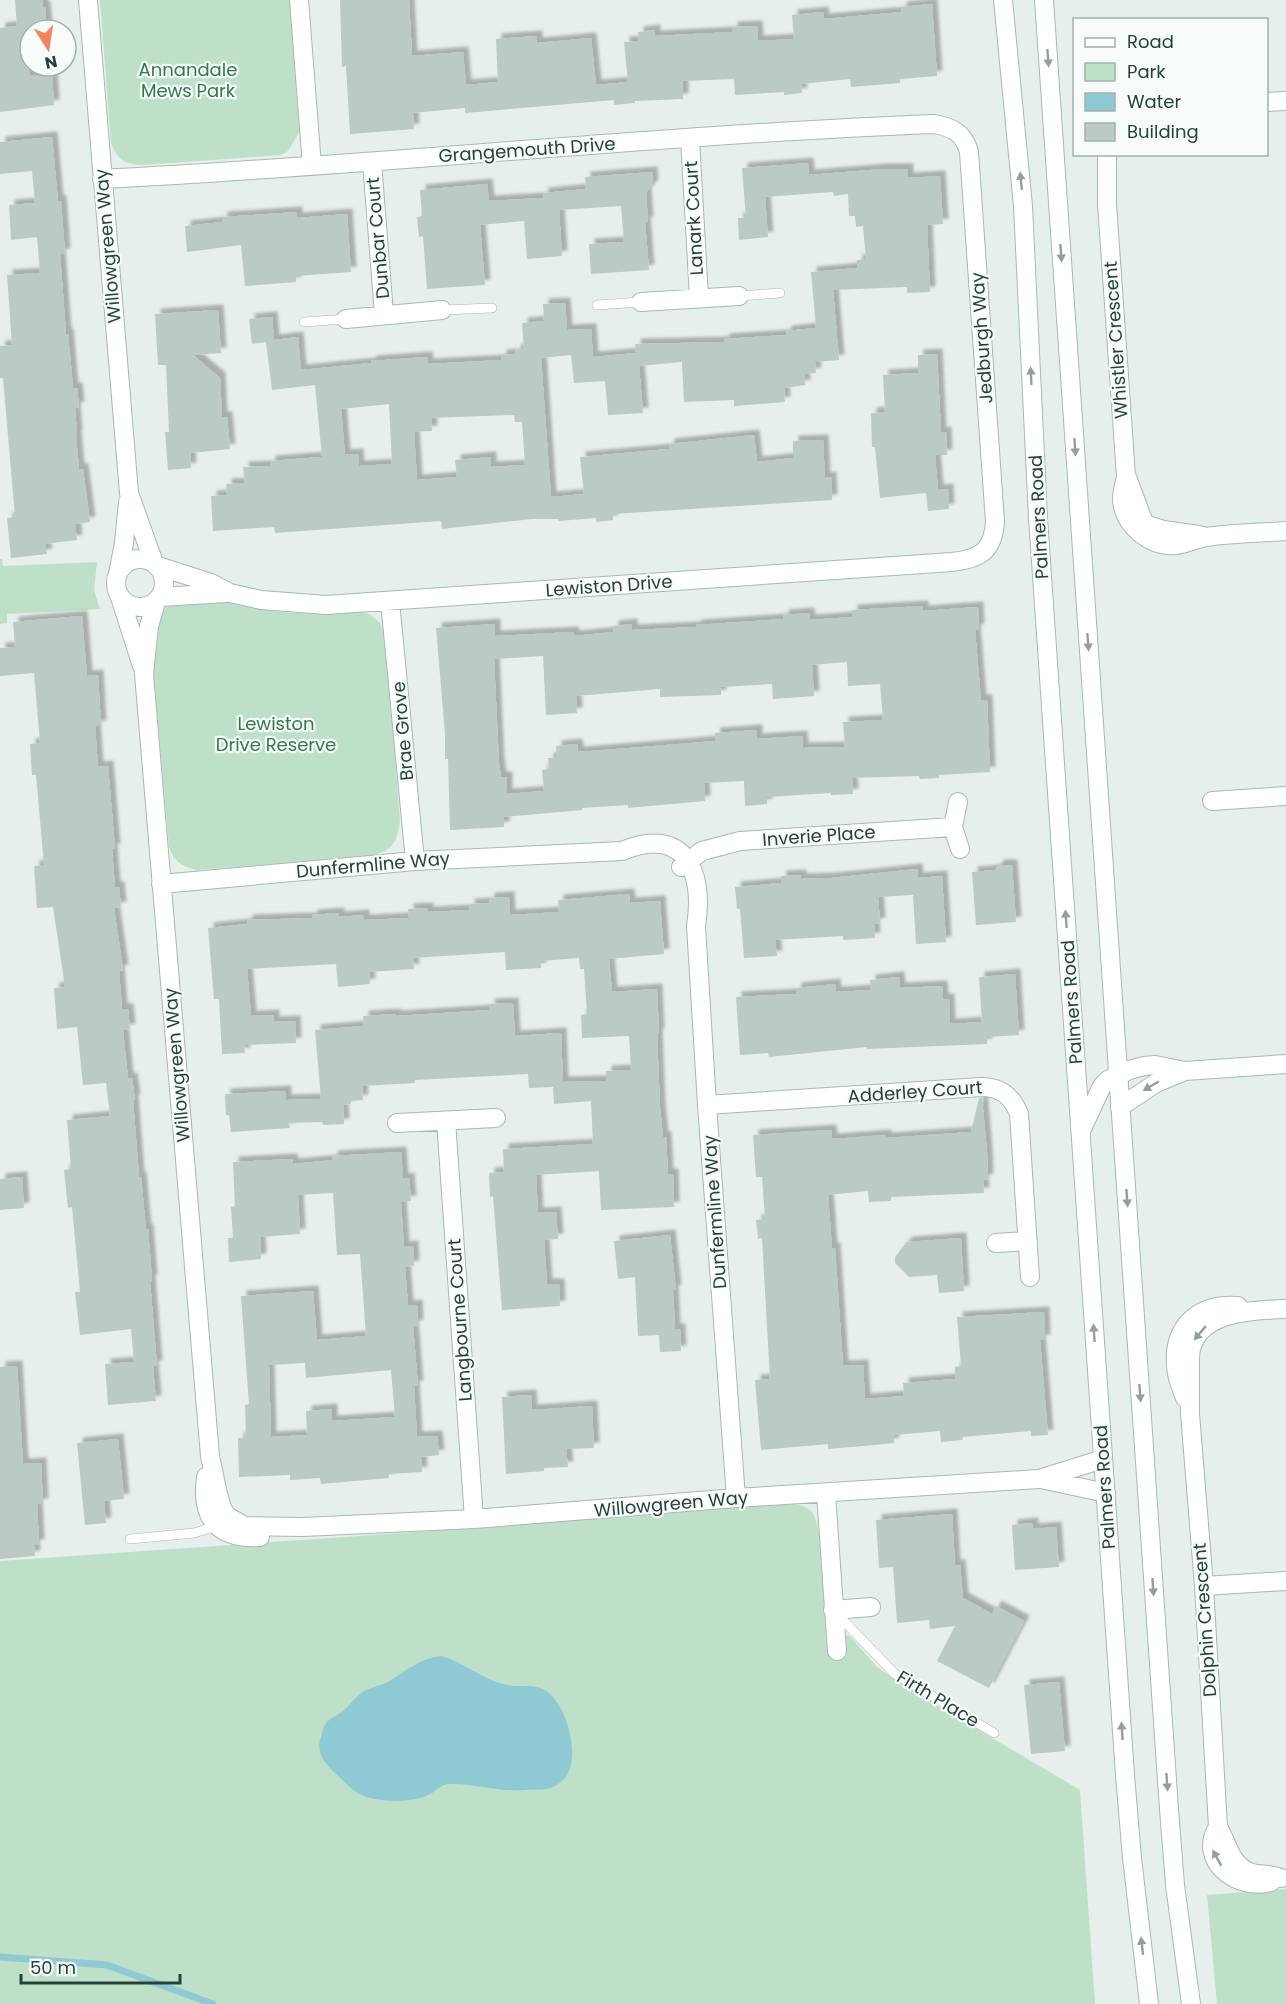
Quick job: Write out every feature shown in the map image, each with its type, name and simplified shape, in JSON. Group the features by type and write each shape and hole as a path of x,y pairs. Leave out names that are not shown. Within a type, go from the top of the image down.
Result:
{"street":[{"name":"Willowgreen Way","path":"88,0 129,493 118,574"},
{"path":"299,0 312,166"},
{"name":"Palmers Road","path":"1003,0 1023,206 1038,518 1131,1846 1149,2004"},
{"path":"1044,0 1169,1809 1175,1885 1191,2004"},
{"path":"1268,102 1286,101"},
{"name":"Grangemouth Drive","path":"102,179 919,124 934,124 953,129"},
{"name":"Jedburgh Way","path":"953,129 960,133 967,145 970,165 995,522 994,538 986,550"},
{"name":"Lanark Court","path":"690,138 699,298"},
{"name":"Whistler Crescent","path":"1094,156 1107,204"},
{"name":"Whistler Crescent","path":"1107,156 1107,204 1126,476 1144,523 1162,531 1183,531 1206,537 1286,531"},
{"name":"Dunbar Court","path":"372,162 384,314"},
{"name":"Lanark Court","path":"641,302 739,296"},
{"name":"Dunbar Court","path":"346,319 442,310"},
{"name":"Willowgreen Way","path":"129,493 156,565"},
{"name":"Lewiston Drive","path":"156,565 211,583 230,593 261,600 306,605 952,562 972,559 986,550"},
{"path":"135,559 146,560 156,565 165,580 164,590 159,599 142,608 137,608 120,597 116,588 118,574 125,564 135,559"},
{"name":"Lewiston Drive","path":"159,599 230,593"},
{"name":"Willowgreen Way","path":"120,597 144,674"},
{"name":"Willowgreen Way","path":"159,599 149,626 144,674 210,1456 222,1508 222,1521 245,1526 303,1527 474,1519 736,1498 1039,1479 1103,1459"},
{"name":"Brae Grove","path":"390,601 415,861"},
{"path":"1212,801 1286,796"},
{"path":"958,802 953,827 960,849"},
{"name":"Inverie Place","path":"684,864 702,851 740,841 953,827"},
{"name":"Dunfermline Way","path":"161,884 415,861 622,851 633,855 663,856 684,864 698,891 699,910 696,926 707,1105 736,1498"},
{"path":"1081,1131 1102,1086 1118,1074 1155,1065 1185,1071 1286,1064"},
{"path":"1120,1107 1156,1083 1185,1071"},
{"name":"Adderley Court","path":"707,1105 981,1087 998,1089 1011,1099 1019,1114 1030,1276"},
{"path":"397,1123 496,1118"},
{"name":"Langbourne Court","path":"446,1121 474,1519"},
{"path":"996,1243 1028,1241"},
{"name":"Dolphin Crescent","path":"1279,1309 1212,1321 1197,1334 1190,1349 1191,1414 1218,1827 1233,1859 1242,1868 1254,1873 1283,1878"},
{"name":"Willowgreen Way","path":"1039,1479 1106,1494"},
{"path":"825,1494 837,1652"},
{"path":"1204,1587 1286,1581"},
{"path":"833,1610 871,1607"}],"lane":[{"name":"Lanark Court","path":"739,296 780,293"},
{"name":"Lanark Court","path":"597,305 641,302"},
{"name":"Dunbar Court","path":"442,310 492,308"},
{"name":"Dunbar Court","path":"304,322 346,319"},
{"path":"130,1539 194,1533 222,1521"},
{"name":"Firth Place","path":"833,1610 894,1674 994,1732"}],"green space":[{"name":"Annandale Mews Park","path":"100,0 293,0 300,131 288,151 281,155 144,165 127,163 119,157 111,143"},
{"path":"0,559 2,559 3,566 97,562 94,590 100,609 7,614 7,623 0,624"},
{"name":"Lewiston Drive Reserve","path":"217,599 293,613 362,612 371,615 380,623 388,662 400,821 395,840 389,848 371,856 197,870 183,865 173,856 169,847 153,667 159,618 166,607 174,603"},
{"path":"786,1503 807,1508 812,1512 816,1522 823,1557 828,1652 845,1652 844,1636 849,1635 877,1667 900,1683 1080,1790 1095,2004 0,2004 0,1561 475,1528"},
{"path":"1286,1889 1286,2004 1217,2004 1207,1895"}],"water":[{"path":"441,1656 458,1662 498,1683 539,1687 552,1696 565,1718 572,1747 572,1760 568,1772 558,1785 539,1790 514,1790 448,1784 421,1798 389,1801 361,1795 333,1771 322,1758 319,1748 323,1728 328,1721 366,1690 388,1682 420,1662"}],"building":[{"path":"15,0 42,0 46,18 18,18 18,78 52,78 54,105 0,112 0,28 17,26"},
{"path":"340,0 409,0 412,56 463,52 466,85 498,82 496,39 537,36 537,43 591,38 596,85 628,82 624,42 639,41 638,32 655,30 655,36 732,32 732,27 757,26 758,41 794,39 792,15 823,12 824,19 902,12 901,7 932,4 937,76 900,79 900,83 851,87 850,79 801,84 802,93 784,95 784,92 735,95 734,79 683,81 683,99 635,101 635,103 614,105 614,100 465,113 465,108 413,113 414,129 350,134 346,66 342,67"},
{"path":"52,137 58,201 61,201 65,254 60,254 66,334 68,334 73,388 77,388 79,407 75,408 79,469 83,469 90,522 75,524 77,540 45,544 47,554 11,558 7,518 15,517 3,378 0,378 0,346 12,345 7,275 40,273 37,237 11,240 9,205 35,203 32,171 0,174 0,142"},
{"path":"808,163 809,175 908,169 908,178 940,176 943,224 927,225 930,292 907,293 907,287 833,290 839,360 815,362 816,373 804,374 805,385 784,388 785,402 734,406 734,400 684,402 682,362 639,366 643,413 608,415 605,381 574,383 571,355 541,358 551,497 584,494 580,457 669,449 669,444 754,435 757,462 793,458 793,441 823,440 825,478 831,477 832,500 613,514 613,520 596,522 596,518 559,521 558,519 532,519 442,529 441,521 275,533 274,527 213,531 211,496 227,495 226,484 245,483 243,467 270,466 270,461 322,457 315,385 272,390 266,342 252,344 249,319 272,317 274,340 298,337 301,370 427,357 428,364 501,360 501,355 516,354 515,350 524,349 522,323 544,321 543,304 565,303 567,330 591,329 593,357 636,353 635,344 724,342 724,339 786,335 786,331 816,328 811,272 857,268 857,260 866,259 863,226 856,227 855,216 849,216 848,194 834,196 833,192 765,197 768,237 739,240 738,218 746,218 742,168","holes":["389,404 392,464 359,466 358,454 345,455 341,409","514,415 515,422 522,422 525,465 491,467 491,457 455,460 457,477 417,480 414,432 432,431 431,418"]},
{"path":"652,172 653,184 646,193 648,222 645,222 649,270 591,274 589,244 624,242 621,206 559,210 562,256 527,259 524,221 480,225 485,285 427,289 423,236 419,237 417,217 422,216 420,190 487,184 489,201 543,198 543,193 586,189 585,177"},
{"path":"297,212 297,218 347,214 351,272 296,276 296,282 245,286 241,245 187,252 185,226 222,222 222,217"},
{"path":"218,310 221,353 193,355 220,378 222,417 227,417 230,449 190,453 191,468 168,470 165,432 169,432 166,365 158,365 155,314"},
{"path":"937,354 941,433 946,432 947,455 935,455 938,490 948,489 949,509 928,511 926,493 880,498 875,447 872,447 871,413 885,412 883,375 918,373 918,355"},
{"path":"923,606 923,611 978,607 979,629 975,630 981,700 987,700 990,772 939,775 939,778 920,779 919,776 852,778 853,794 767,797 767,804 745,806 744,781 704,783 705,801 628,808 628,805 582,808 582,810 504,817 504,827 450,830 448,759 445,759 436,628 495,624 495,636 573,632 574,636 613,632 613,626 632,624 632,630 784,619 783,615 809,613 810,620 852,617 852,610","holes":["543,656 546,715 577,713 576,696 660,689 660,697 721,695 721,687 772,684 773,699 814,696 812,665 847,662 848,686 880,684 883,720 843,722 845,747 803,748 802,736 757,739 757,730 715,733 715,741 642,747 578,752 577,744 556,746 557,758 548,758 549,769 542,770 544,791 507,794 507,777 501,777 499,764 494,659"]},
{"path":"82,616 87,676 98,675 101,726 95,726 98,767 108,766 115,849 112,849 115,887 119,887 121,907 114,908 123,970 119,971 122,1009 128,1009 130,1029 123,1030 128,1079 132,1078 135,1100 133,1100 139,1177 141,1177 146,1230 148,1229 157,1366 153,1366 156,1401 108,1405 105,1364 134,1362 131,1329 80,1335 75,1292 80,1292 72,1207 68,1208 64,1170 71,1169 67,1120 110,1116 106,1083 83,1085 77,1027 57,1029 54,988 65,987 53,907 37,908 34,866 44,865 36,775 32,775 30,744 40,743 34,673 0,676 0,648 15,647 13,622"},
{"path":"999,865 1012,865 1016,922 976,925 972,872 995,870"},
{"path":"917,869 918,878 942,876 946,942 916,944 913,895 878,897 880,923 874,924 875,938 843,940 843,936 775,940 777,956 744,958 740,909 737,909 735,887 781,883 781,876 801,875 801,879 831,878"},
{"path":"629,894 630,903 660,901 664,954 609,959 612,992 657,989 660,1108 663,1137 666,1137 668,1174 673,1174 674,1207 601,1210 599,1171 536,1175 538,1213 556,1212 558,1239 544,1240 547,1284 559,1284 560,1306 502,1310 493,1196 490,1197 489,1173 504,1172 503,1149 593,1144 591,1101 554,1104 553,1087 529,1088 528,1074 415,1080 415,1083 362,1086 363,1100 351,1101 351,1104 343,1105 344,1124 289,1123 290,1128 231,1132 229,1115 226,1115 225,1094 286,1091 286,1100 321,1099 315,1030 364,1026 363,1016 490,1010 489,1004 513,1003 515,1036 561,1033 563,1082 606,1081 606,1071 631,1070 629,1036 582,1038 581,1015 587,1014 584,969 580,969 579,958 541,961 541,968 506,970 505,952 413,958 414,969 369,972 370,984 338,987 336,964 247,969 251,1016 274,1015 274,1022 295,1021 296,1043 244,1045 245,1053 222,1054 219,999 214,999 208,928 247,924 247,920 312,918 312,915 339,913 339,917 364,915 364,920 409,918 408,909 428,908 428,912 470,910 469,904 489,903 489,898 509,897 510,915 559,912 558,900"},
{"path":"1015,974 1019,1035 987,1037 987,1044 867,1049 867,1047 769,1057 768,1053 740,1055 736,997 796,994 796,988 835,984 836,992 871,990 870,980 899,977 900,988 942,986 943,999 949,999 950,1024 982,1022 979,977"},
{"path":"979,1098 982,1098 987,1152 988,1179 983,1180 984,1193 891,1197 891,1201 869,1202 868,1191 828,1195 832,1248 835,1248 843,1366 863,1365 865,1399 904,1396 903,1383 955,1379 955,1367 961,1366 957,1317 1044,1312 1045,1340 1040,1340 1048,1435 1031,1436 1031,1431 962,1437 963,1440 941,1442 940,1431 894,1435 894,1443 828,1449 828,1444 761,1450 755,1380 770,1379 762,1238 758,1239 756,1220 765,1219 762,1177 756,1177 753,1135 831,1130 832,1139 971,1132"},
{"path":"401,1152 403,1179 409,1178 411,1201 401,1202 404,1247 413,1246 414,1266 405,1267 408,1306 417,1305 418,1325 413,1326 418,1386 414,1386 417,1437 437,1436 439,1455 421,1457 422,1472 389,1474 389,1478 321,1484 320,1478 290,1480 290,1475 239,1477 238,1438 246,1438 245,1405 249,1404 241,1296 313,1291 317,1340 366,1336 360,1254 337,1255 333,1193 298,1195 300,1234 260,1237 261,1259 229,1262 228,1238 233,1238 231,1207 235,1206 233,1162 292,1159 293,1164 333,1160 332,1156","holes":["305,1363 306,1378 391,1370 395,1417 332,1421 332,1409 306,1411 307,1435 271,1437 269,1365"]},
{"path":"22,1177 24,1208 0,1210 0,1179"},
{"path":"670,1235 676,1290 673,1290 675,1329 680,1329 681,1351 660,1352 659,1335 638,1336 635,1277 618,1279 614,1241"},
{"path":"961,1238 964,1291 939,1293 937,1275 909,1277 895,1263 895,1257 907,1242"},
{"path":"17,1366 23,1464 41,1463 43,1504 37,1504 39,1545 34,1545 35,1556 0,1559 0,1367"},
{"path":"531,1395 532,1410 592,1406 594,1448 566,1449 568,1467 506,1474 502,1397"},
{"path":"118,1439 124,1499 104,1501 106,1523 85,1525 77,1443"},
{"path":"952,1514 955,1565 960,1565 963,1598 992,1614 996,1606 1024,1621 989,1688 937,1661 955,1626 930,1629 929,1620 897,1623 893,1567 879,1568 876,1520"},
{"path":"1033,1523 1033,1529 1056,1527 1059,1567 1015,1570 1012,1525"},
{"path":"1059,1682 1065,1751 1031,1754 1024,1685"}],"waterway":[{"path":"0,1957 107,1965 213,2004"}]}
